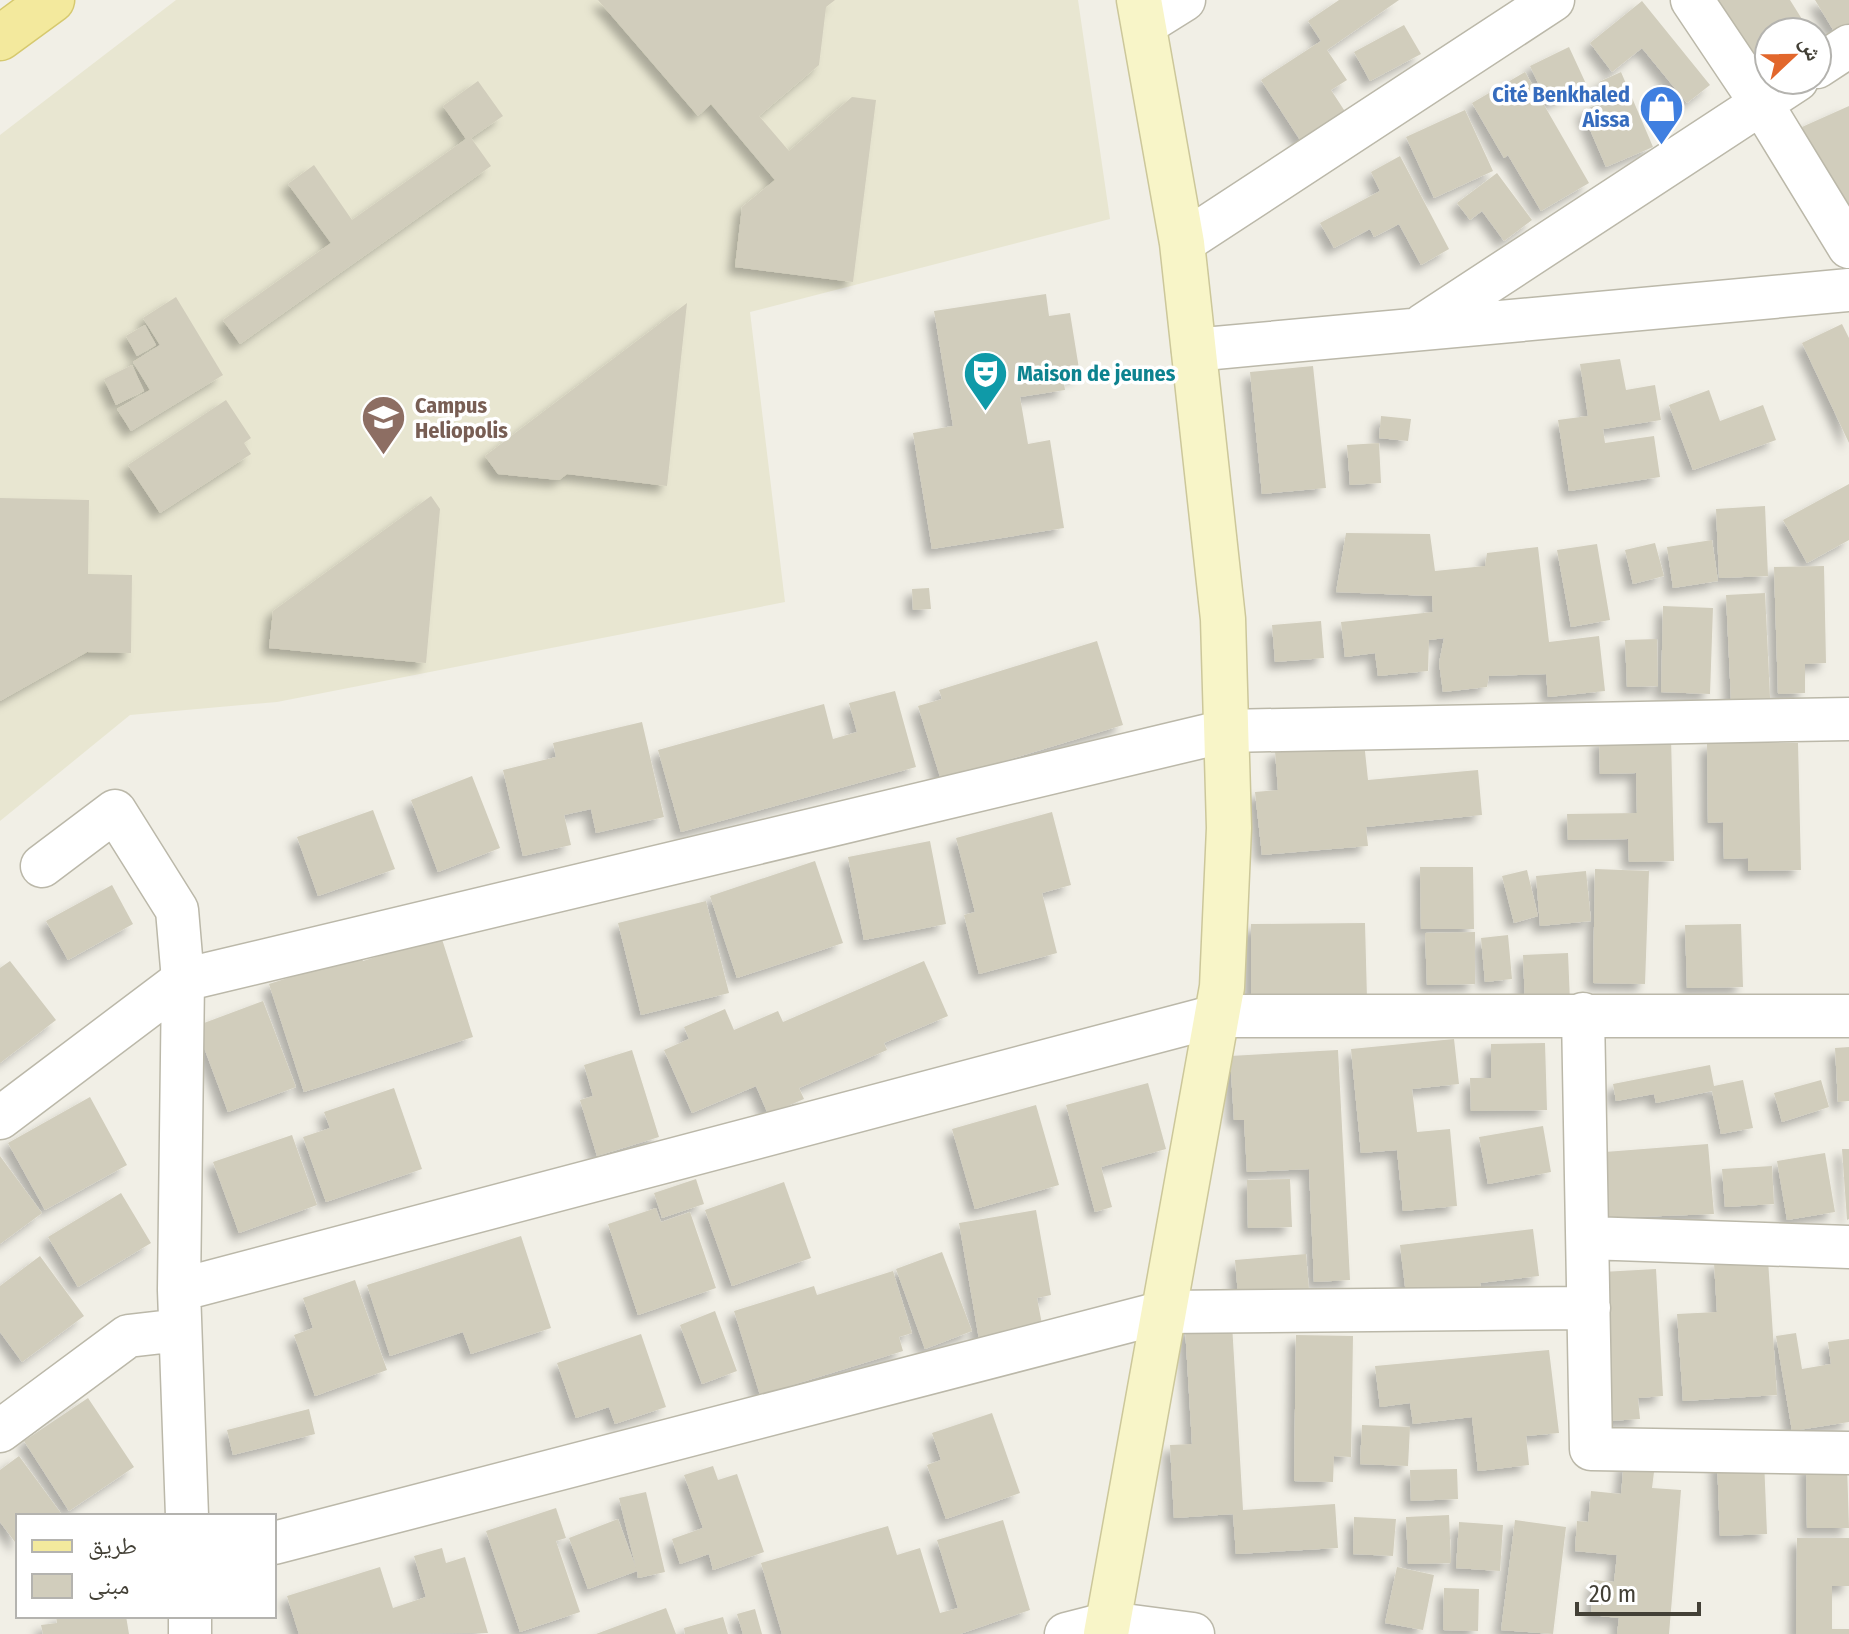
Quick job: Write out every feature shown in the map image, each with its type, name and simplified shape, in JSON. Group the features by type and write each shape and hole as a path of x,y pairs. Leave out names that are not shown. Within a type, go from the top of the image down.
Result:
{"main road":[{"path":"0,38 52,0"},
{"path":"1108,1629 1222,987 1229,828 1223,619 1182,243 1141,12"}],"street":[{"path":"1141,12 1184,0"},
{"path":"1182,243 1553,0"},
{"path":"1692,0 1761,103 1849,247"},
{"path":"1417,329 1772,96"},
{"path":"1193,350 1849,290"},
{"path":"0,1118 183,980 1226,731 1849,719"},
{"path":"42,866 115,811 177,910 183,980 179,1310 187,1514"},
{"path":"1583,1014 1591,1449 1849,1453"},
{"path":"0,1431 128,1336 179,1310 1216,1016 1849,1016"},
{"path":"1588,1238 1849,1247"},
{"path":"276,1542 1164,1312 1589,1308"},
{"path":"1066,1634 1108,1629 1193,1634"}],"shaded area":[{"name":"Campus Heliopolis","path":"176,0 1078,0 1110,219 750,312 785,602 277,702 130,715 0,821 0,135"}],"building":[{"path":"598,0 835,0 826,7 819,65 759,116 789,151 852,97 876,100 853,282 735,267 742,207 775,180 711,104 698,116"},
{"path":"1339,0 1399,0 1327,50 1347,80 1331,90 1346,113 1302,143 1261,80 1321,41 1308,21"},
{"path":"1718,0 1790,0 1800,16 1753,16 1753,56"},
{"path":"1815,0 1849,0 1849,24 1835,33 1833,16 1825,16"},
{"path":"1642,1 1710,85 1687,103 1642,48 1612,72 1590,43"},
{"path":"1404,25 1421,54 1370,81 1354,52"},
{"path":"1569,47 1587,86 1548,104 1530,66"},
{"path":"1525,72 1589,183 1541,211 1508,155 1504,158 1472,103"},
{"path":"1621,72 1653,147 1606,167 1582,111 1607,100 1599,82"},
{"path":"478,81 503,116 471,138 491,166 240,344 223,320 331,243 288,184 314,165 352,220 466,139 443,106"},
{"path":"1849,106 1849,231 1802,127"},
{"path":"1465,110 1493,171 1434,198 1406,137"},
{"path":"1400,156 1449,249 1421,265 1399,224 1374,237 1370,229 1334,248 1320,223 1380,191 1371,172"},
{"path":"1497,173 1532,220 1504,241 1482,211 1470,220 1457,203"},
{"name":"Maison de jeunes","path":"1046,294 1049,316 1070,313 1080,375 1063,378 1065,390 1020,397 1028,444 1050,440 1064,528 932,549 913,433 953,426 934,311"},
{"path":"176,297 223,375 131,431 117,409 150,390 133,362 160,345 143,318"},
{"path":"687,303 667,486 567,474 559,480 498,474 485,456"},
{"path":"1842,324 1849,338 1849,443 1802,343"},
{"path":"145,325 156,345 137,356 126,336"},
{"path":"1620,359 1626,390 1655,385 1661,420 1603,429 1605,443 1654,436 1660,477 1569,491 1558,420 1588,416 1580,364"},
{"path":"132,365 144,391 116,405 104,379"},
{"path":"1313,366 1326,488 1262,494 1250,372"},
{"path":"1709,390 1720,421 1763,405 1776,440 1693,470 1669,405"},
{"path":"226,400 251,438 244,443 251,454 160,513 128,465"},
{"path":"1381,416 1411,419 1408,441 1379,438"},
{"path":"1379,443 1381,483 1350,485 1347,445"},
{"path":"1849,484 1849,540 1807,563 1783,520"},
{"path":"431,496 440,509 426,663 269,648 273,611"},
{"path":"0,498 89,500 88,574 132,575 131,653 87,652 0,701"},
{"path":"1765,506 1768,576 1719,578 1716,509"},
{"path":"1346,533 1430,534 1435,571 1485,566 1487,553 1538,547 1549,642 1599,636 1605,691 1548,697 1546,674 1489,676 1487,687 1443,692 1439,663 1444,638 1429,640 1428,671 1378,676 1375,653 1345,657 1341,622 1433,612 1432,596 1336,592"},
{"path":"1712,540 1718,581 1673,588 1667,547"},
{"path":"1655,543 1664,576 1633,584 1625,550"},
{"path":"1597,544 1610,620 1571,627 1557,550"},
{"path":"1824,566 1826,663 1805,664 1805,693 1778,694 1774,567"},
{"path":"929,588 931,609 913,610 912,589"},
{"path":"1765,593 1770,698 1731,700 1726,595"},
{"path":"1663,606 1713,608 1710,694 1661,692"},
{"path":"1321,621 1324,658 1275,662 1272,625"},
{"path":"1657,639 1658,686 1627,687 1625,640"},
{"path":"1097,641 1123,725 941,780 918,706 942,699 939,690"},
{"path":"895,691 916,767 681,832 658,750 824,704 833,739 857,732 849,703"},
{"path":"642,722 664,817 596,833 591,809 564,815 571,845 523,856 503,770 556,757 553,743"},
{"path":"1671,737 1674,861 1629,862 1628,839 1568,840 1567,814 1637,813 1636,773 1600,774 1599,739"},
{"path":"1364,742 1368,780 1478,770 1482,815 1366,827 1368,846 1262,855 1255,792 1278,790 1275,751"},
{"path":"1707,743 1798,743 1801,870 1748,871 1748,858 1724,859 1723,822 1708,823"},
{"path":"472,776 500,848 438,872 411,800"},
{"path":"373,810 395,869 318,896 297,837"},
{"path":"1052,812 1071,885 1042,893 1057,953 979,974 964,915 975,912 956,838"},
{"path":"930,841 946,924 864,940 848,857"},
{"path":"815,861 843,943 737,978 710,896"},
{"path":"1420,867 1473,867 1474,929 1421,929"},
{"path":"1595,869 1649,871 1645,984 1593,983"},
{"path":"1527,870 1538,916 1514,923 1502,876"},
{"path":"1586,871 1591,921 1540,926 1536,876"},
{"path":"112,885 133,924 68,960 46,921"},
{"path":"706,901 729,993 641,1015 618,923"},
{"path":"1365,923 1367,999 1251,1001 1251,924"},
{"path":"1741,924 1743,987 1687,988 1685,925"},
{"path":"1475,932 1475,984 1427,985 1425,933"},
{"path":"1508,935 1512,979 1485,982 1481,938"},
{"path":"441,936 473,1037 304,1092 269,984 360,955 363,961"},
{"path":"1568,953 1570,1002 1525,1004 1523,955"},
{"path":"10,961 56,1020 0,1063 0,968"},
{"path":"924,961 948,1016 884,1043 887,1050 799,1088 804,1099 768,1114 756,1086 692,1113 664,1050 689,1039 684,1027 725,1009 734,1030 778,1011 783,1022"},
{"path":"263,1001 296,1087 228,1112 196,1026"},
{"path":"1454,1039 1459,1084 1412,1089 1417,1132 1450,1129 1457,1206 1403,1211 1397,1150 1361,1153 1351,1049"},
{"path":"1545,1043 1547,1110 1471,1111 1470,1078 1491,1078 1491,1044"},
{"path":"1849,1047 1849,1101 1838,1102 1835,1048"},
{"path":"632,1050 659,1137 597,1156 580,1100 593,1096 584,1065"},
{"path":"1338,1050 1350,1280 1314,1282 1309,1169 1247,1172 1244,1120 1234,1120 1230,1056"},
{"path":"1710,1065 1714,1086 1743,1080 1753,1128 1721,1134 1712,1091 1656,1103 1654,1094 1616,1101 1613,1084"},
{"path":"1821,1080 1829,1107 1782,1122 1774,1093"},
{"path":"1148,1083 1166,1149 1101,1167 1112,1207 1095,1212 1066,1105"},
{"path":"394,1088 422,1169 326,1202 303,1137 330,1128 324,1112"},
{"path":"90,1097 127,1165 45,1210 8,1143"},
{"path":"1036,1105 1059,1185 975,1209 952,1129"},
{"path":"1543,1126 1551,1172 1488,1184 1479,1137"},
{"path":"292,1135 317,1205 239,1233 213,1162"},
{"path":"1708,1144 1714,1214 1584,1219 1579,1154"},
{"path":"1842,1149 1849,1149 1847,1220"},
{"path":"1825,1153 1835,1212 1787,1220 1777,1161"},
{"path":"0,1156 42,1213 0,1244"},
{"path":"1772,1166 1774,1204 1725,1207 1722,1169"},
{"path":"696,1179 704,1204 662,1218 654,1193"},
{"path":"1290,1179 1292,1227 1248,1228 1247,1180"},
{"path":"784,1182 811,1258 732,1286 705,1210"},
{"path":"121,1193 151,1243 78,1287 48,1237"},
{"path":"656,1208 661,1222 690,1212 716,1288 638,1315 608,1224"},
{"path":"1036,1210 1051,1295 1037,1298 1045,1340 981,1351 959,1223"},
{"path":"1533,1229 1539,1276 1480,1283 1482,1294 1407,1303 1400,1245"},
{"path":"521,1236 551,1328 471,1354 463,1332 390,1356 367,1285"},
{"path":"942,1252 972,1331 925,1349 896,1269"},
{"path":"1306,1254 1310,1301 1239,1306 1235,1260"},
{"path":"40,1256 84,1316 22,1362 0,1332 0,1286"},
{"path":"1768,1260 1777,1395 1683,1401 1677,1314 1717,1312 1714,1263"},
{"path":"1656,1269 1663,1396 1638,1398 1640,1419 1608,1421 1602,1272"},
{"path":"893,1271 912,1333 899,1337 903,1351 760,1395 734,1311 814,1286 817,1295"},
{"path":"355,1280 387,1370 315,1396 294,1335 313,1328 303,1298"},
{"path":"715,1311 737,1371 702,1384 680,1325"},
{"path":"1232,1324 1243,1510 1335,1504 1338,1548 1236,1554 1233,1514 1174,1518 1170,1445 1192,1444 1185,1327"},
{"path":"1796,1333 1802,1369 1831,1364 1828,1342 1849,1339 1849,1422 1792,1431 1776,1336"},
{"path":"641,1334 666,1407 615,1424 609,1407 576,1418 557,1363"},
{"path":"1296,1335 1353,1336 1351,1457 1334,1456 1333,1482 1294,1481"},
{"path":"1549,1350 1559,1433 1526,1436 1529,1465 1478,1471 1472,1417 1413,1424 1410,1403 1380,1407 1375,1366"},
{"path":"88,1398 134,1467 69,1511 24,1441"},
{"path":"309,1409 315,1434 233,1455 227,1430"},
{"path":"992,1413 1020,1493 946,1519 927,1465 941,1460 932,1433"},
{"path":"1362,1425 1410,1427 1408,1466 1360,1464"},
{"path":"19,1456 62,1514 16,1514 16,1543 0,1522 0,1470"},
{"path":"1764,1459 1767,1534 1720,1536 1717,1460"},
{"path":"1624,1461 1655,1464 1652,1488 1681,1490 1669,1634 1617,1634 1619,1618 1591,1615 1594,1580 1614,1582 1617,1555 1575,1551 1577,1521 1588,1522 1591,1491 1621,1494"},
{"path":"1806,1464 1847,1464 1849,1528 1807,1528"},
{"path":"713,1466 718,1480 737,1474 764,1552 713,1570 709,1554 680,1564 672,1539 703,1528 684,1475"},
{"path":"1457,1469 1458,1499 1411,1501 1410,1470"},
{"path":"646,1492 665,1572 638,1578 637,1571 588,1589 569,1538 618,1519 636,1568 619,1498"},
{"path":"556,1508 566,1538 556,1541 580,1612 520,1632 486,1531"},
{"path":"1449,1515 1451,1563 1408,1564 1406,1517"},
{"path":"1354,1517 1396,1519 1393,1556 1353,1554"},
{"path":"1003,1520 1030,1610 960,1634 782,1634 761,1563 888,1526 897,1555 920,1548 940,1613 958,1608 937,1540"},
{"path":"1515,1520 1566,1527 1553,1634 1501,1630"},
{"path":"1459,1522 1503,1525 1500,1571 1456,1568"},
{"path":"1797,1538 1849,1538 1849,1586 1832,1586 1832,1629 1849,1629 1849,1634 1796,1634"},
{"path":"442,1548 446,1563 465,1557 488,1633 299,1634 287,1596 380,1567 393,1608 426,1597 414,1556"},
{"path":"1397,1567 1434,1575 1423,1630 1385,1623"},
{"path":"1444,1588 1479,1589 1478,1631 1443,1630"},
{"path":"666,1608 676,1634 596,1634"},
{"path":"755,1609 762,1634 743,1634 737,1614"},
{"path":"723,1617 728,1634 685,1634 684,1628"},
{"path":"56,1618 126,1618 129,1634 43,1634 41,1625 57,1623"}],"place":[{"name":"Cité Benkhaled Aissa","path":"1661,146"},
{"name":"Maison de jeunes","path":"986,412"},
{"name":"Campus Heliopolis","path":"384,457"}]}
